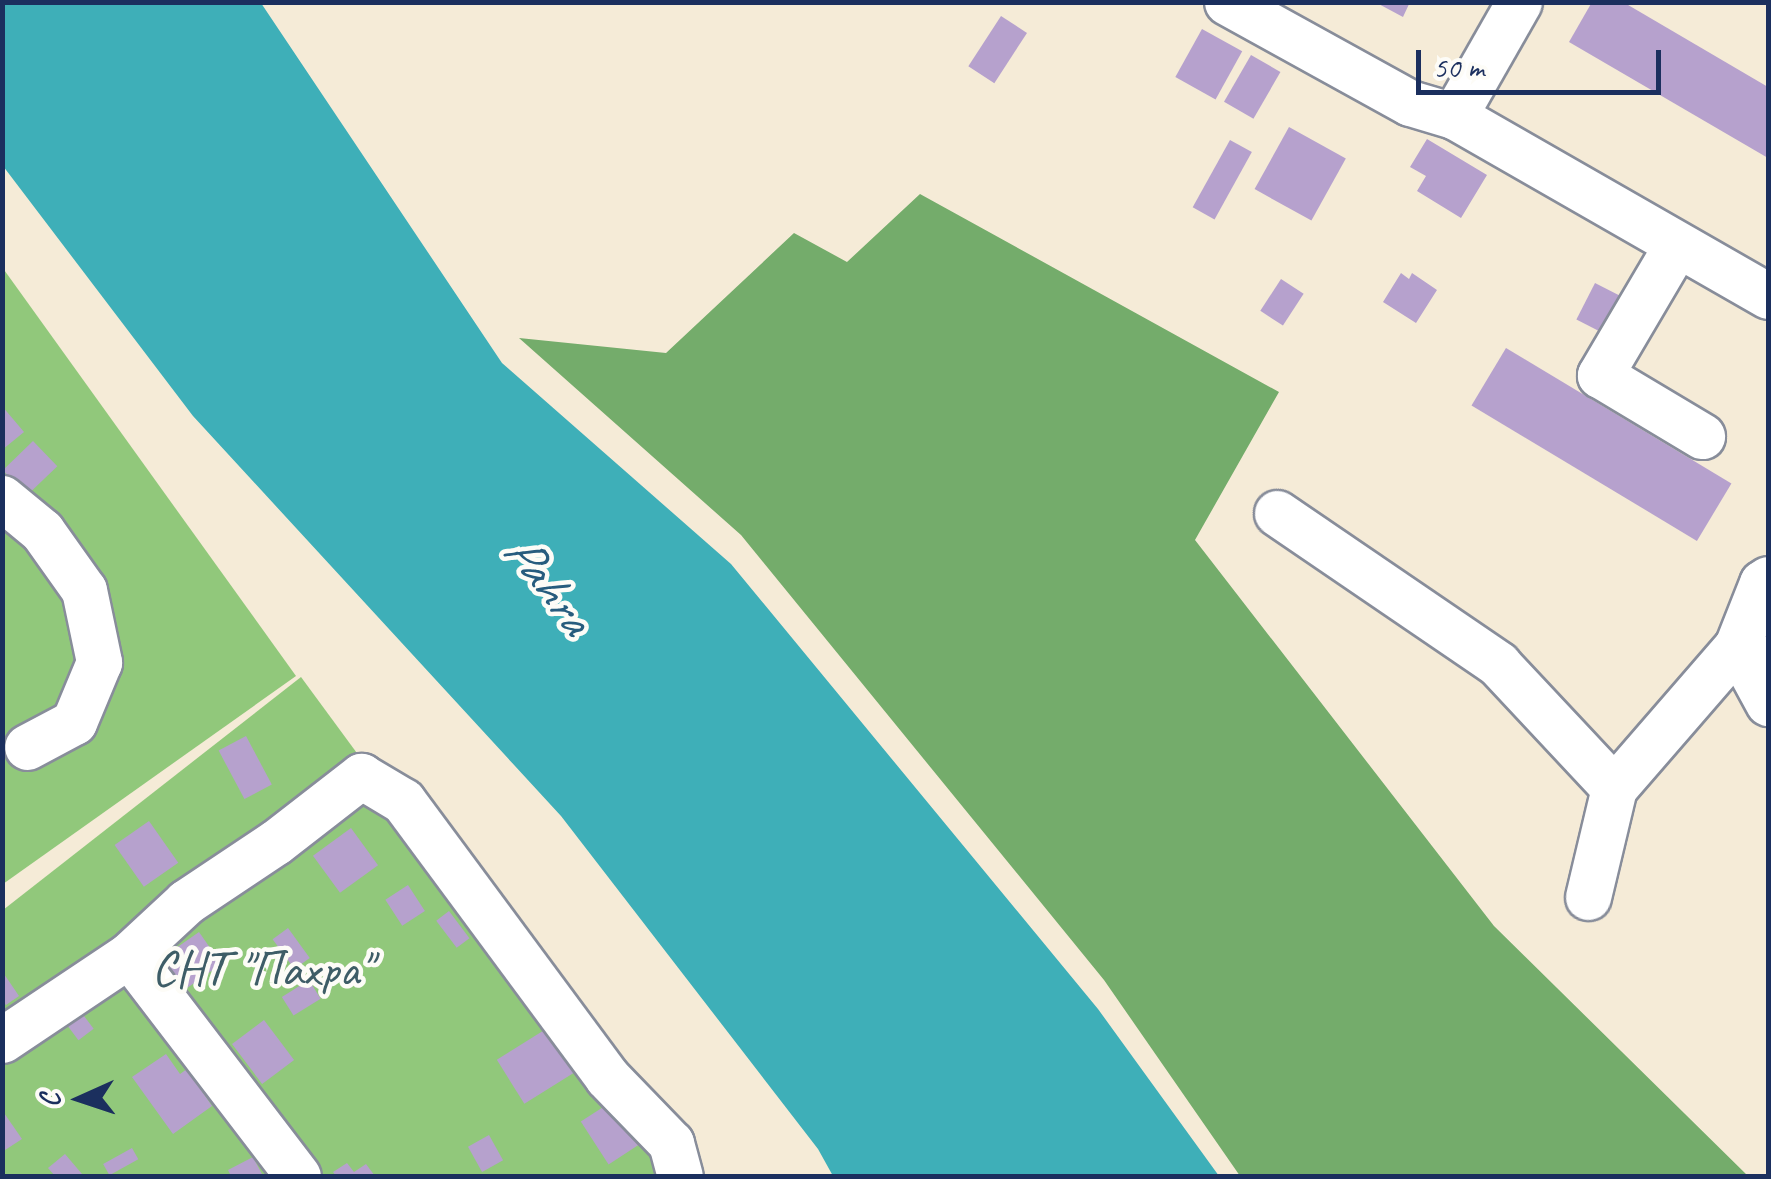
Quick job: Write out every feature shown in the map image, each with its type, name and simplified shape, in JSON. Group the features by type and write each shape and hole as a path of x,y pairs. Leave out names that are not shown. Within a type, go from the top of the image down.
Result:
{"street":[{"path":"1227,2 1410,103 1454,116 1768,296"},
{"path":"1454,116 1520,2"},
{"path":"1676,246 1600,375 1702,436"},
{"path":"2,498 42,531 84,590 98,662 74,722 27,747"},
{"path":"1277,513 1498,664 1614,788"},
{"path":"1768,579 1762,583 1752,655 1768,703"},
{"path":"1588,898 1614,788 1752,655"},
{"path":"2,1040 129,955 186,902 276,842 361,776 404,801 606,1077 671,1143 680,1176"},
{"path":"129,955 298,1176"}],"green space":[{"path":"920,194 1279,392 1195,540 1494,926 1748,1176 1240,1176 1104,980 741,535 519,338 666,353 794,233 847,262"},
{"path":"2,267 296,676 3,884 2,884"},
{"name":"СНТ \"Пахра\"","path":"301,677 662,1168 651,1176 3,1176 3,910"}],"water":[{"name":"Pahra","path":"3,2 261,3 502,363 731,564 1098,1009 1219,1176 833,1176 818,1149 561,816 193,416 3,166"}],"building":[{"path":"1375,2 1410,2 1403,17"},
{"path":"1592,2 1623,2 1768,87 1768,158 1569,42"},
{"path":"1001,16 1027,33 994,83 968,66"},
{"path":"1202,29 1242,51 1216,99 1175,77"},
{"path":"1251,55 1280,72 1253,119 1224,102"},
{"path":"1289,127 1346,159 1311,221 1255,189"},
{"path":"1427,139 1487,175 1461,218 1417,191 1426,176 1410,167"},
{"path":"1230,140 1252,152 1215,219 1193,207"},
{"path":"1401,273 1409,279 1412,273 1437,290 1416,323 1383,302"},
{"path":"1281,279 1304,294 1283,326 1260,311"},
{"path":"1595,283 1624,298 1606,335 1576,320"},
{"path":"1506,348 1731,483 1697,541 1471,405"},
{"path":"2,406 24,432 2,450"},
{"path":"33,441 57,466 27,495 3,470"},
{"path":"246,736 272,785 244,799 219,751"},
{"path":"149,821 178,863 144,887 115,845"},
{"path":"351,828 378,865 340,893 313,856"},
{"path":"408,885 425,911 402,926 385,900"},
{"path":"449,911 469,938 457,948 436,921"},
{"path":"288,928 310,958 294,969 273,939"},
{"path":"199,932 221,964 179,994 156,962"},
{"path":"2,971 19,996 6,1005 2,1000"},
{"path":"309,980 321,999 294,1016 282,997"},
{"path":"81,1012 94,1029 78,1040 66,1023"},
{"path":"264,1020 294,1060 262,1084 232,1044"},
{"path":"546,1029 574,1073 524,1104 497,1060"},
{"path":"166,1054 180,1074 187,1069 212,1106 173,1134 132,1077"},
{"path":"611,1102 639,1145 609,1164 581,1122"},
{"path":"2,1110 22,1139 2,1152"},
{"path":"489,1135 503,1160 482,1172 468,1147"},
{"path":"132,1148 138,1159 109,1175 103,1164"},
{"path":"65,1154 82,1174 55,1176 48,1168"},
{"path":"253,1157 263,1176 231,1176 228,1170"},
{"path":"347,1163 354,1172 366,1164 375,1176 336,1176 333,1172"}]}
